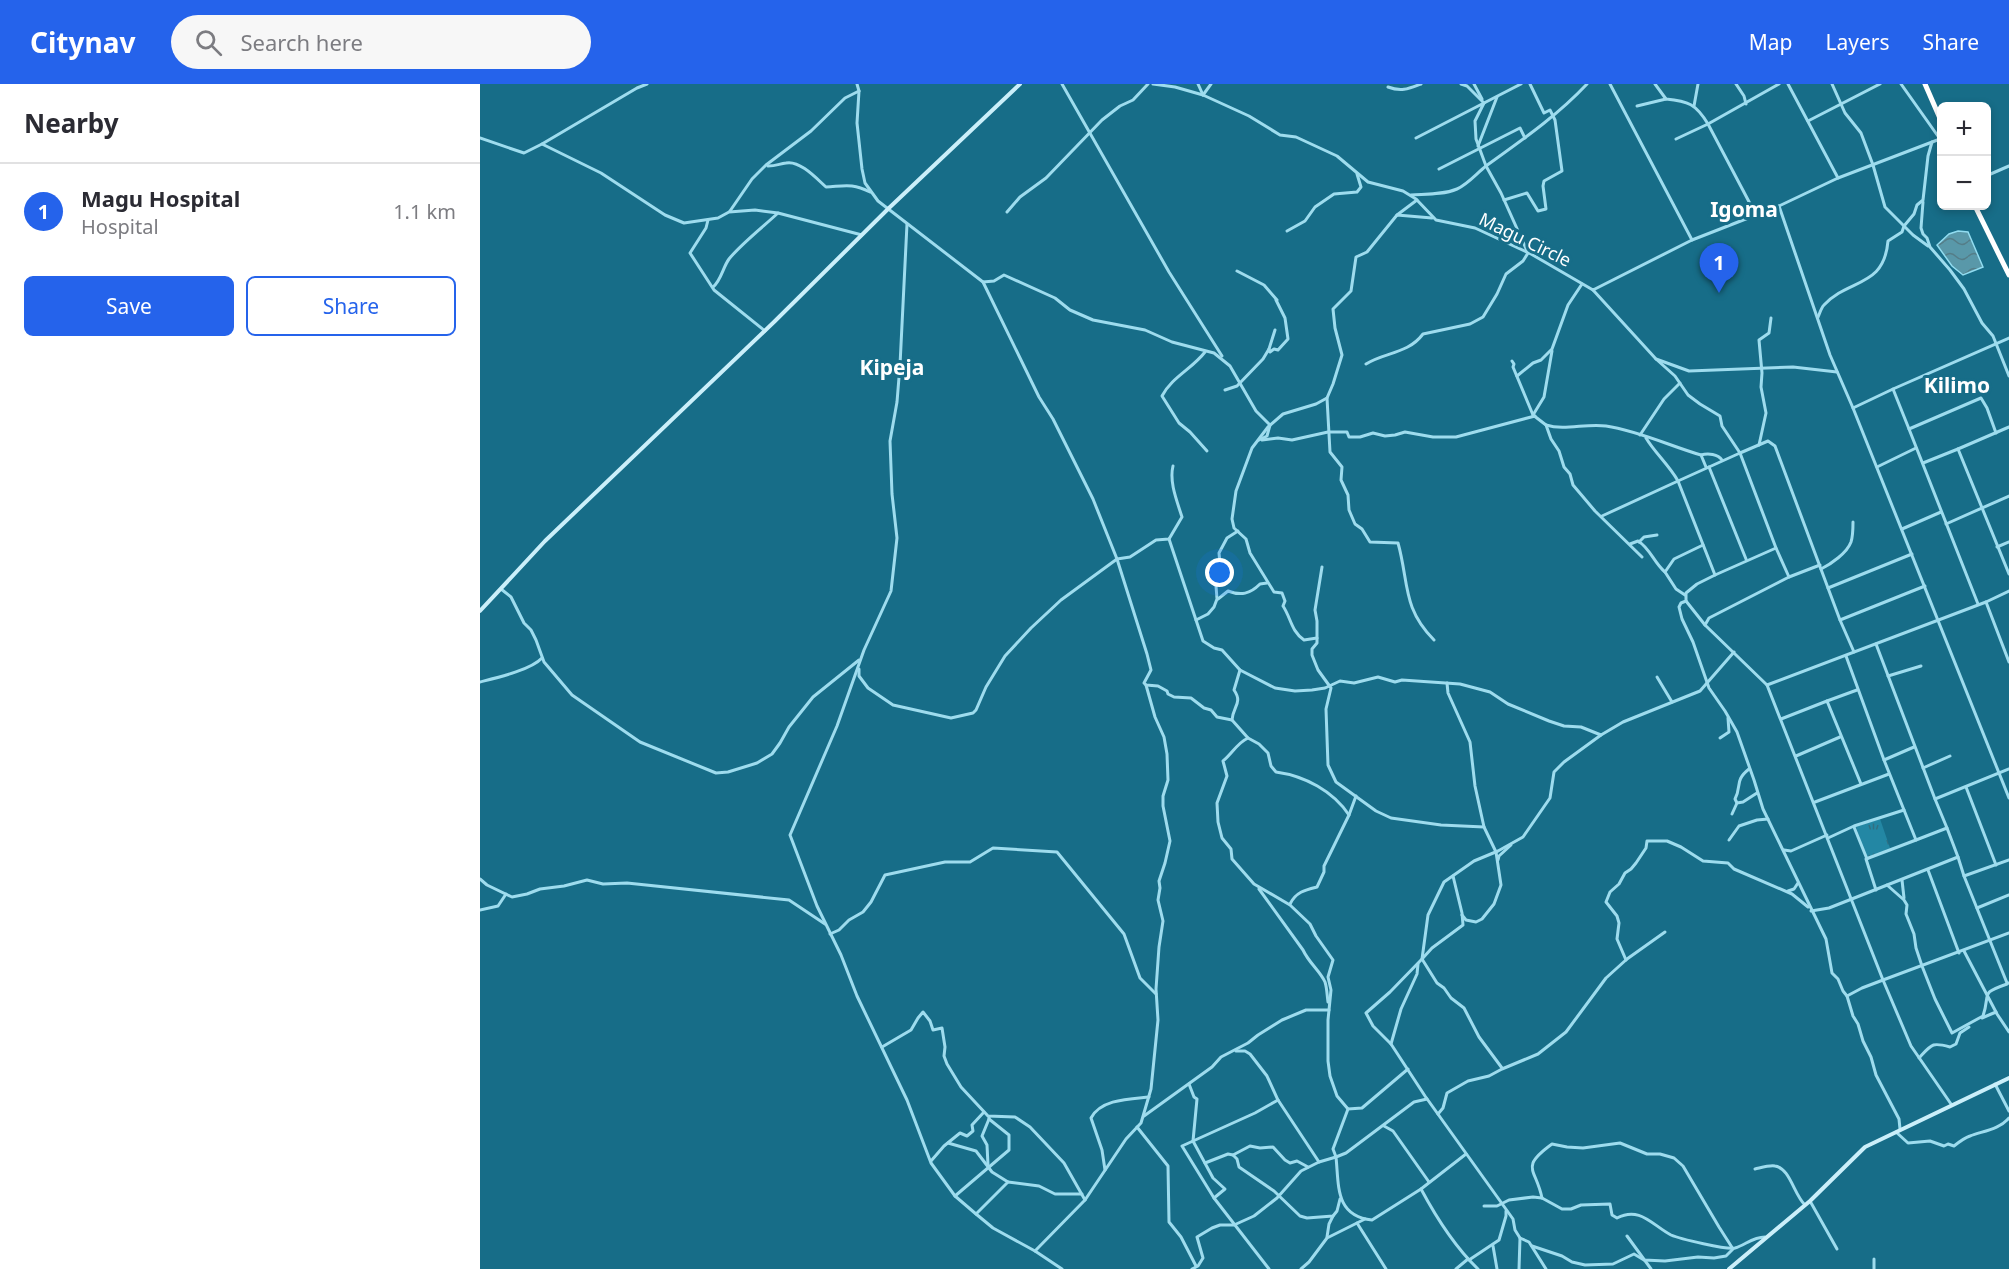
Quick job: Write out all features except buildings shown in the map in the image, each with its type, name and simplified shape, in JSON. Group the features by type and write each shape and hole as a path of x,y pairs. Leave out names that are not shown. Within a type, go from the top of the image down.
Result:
{"highway":[{"path":"1925,84 1937,113"},
{"path":"1977,210 2009,274"}],"main road":[{"path":"480,611 545,541 1020,84"},
{"path":"1729,1269 1810,1201 1865,1147 2009,1078"}],"street":[{"path":"480,138 524,153 647,84"},
{"path":"857,84 859,91 858,143 865,183 878,201 983,282 1039,397 1053,419 1093,499 1117,559 1147,654 1151,670 1144,683 1164,737 1169,766 1162,806 1170,840 1166,863 1159,881 1158,900 1163,921 1156,994 1157,1043 1149,1097 1137,1127 1126,1139 1085,1200 1035,1251"},
{"path":"1062,84 1169,272 1256,411 1270,425"},
{"path":"1007,212 1020,197 1046,178 1102,120 1120,106 1133,100 1148,84"},
{"path":"1153,84 1203,95 1250,116 1280,135 1296,137 1337,156 1368,182 1403,191 1417,200 1434,218"},
{"path":"1198,84 1203,95"},
{"path":"1203,95 1211,84"},
{"path":"1388,87 1398,91 1421,84"},
{"path":"1461,84 1467,85 1484,103"},
{"path":"1474,84 1484,103"},
{"path":"1416,138 1521,84"},
{"path":"1504,200 1527,193 1538,211 1546,209 1544,181 1562,171 1555,120 1551,110 1544,113 1530,84"},
{"path":"1409,195 1447,192 1458,188 1539,129 1587,84"},
{"path":"1610,84 1692,240"},
{"path":"1655,84 1666,99"},
{"path":"1694,106 1695,89 1698,84"},
{"path":"1737,84 1746,104"},
{"path":"1676,139 1746,104 1779,84"},
{"path":"1788,84 1838,178"},
{"path":"1832,84 1845,113 1861,133 1885,207 1913,235 1930,247"},
{"path":"1808,121 1880,84"},
{"path":"1902,84 1937,134"},
{"path":"729,212 752,179 766,165 811,131 845,98 859,91"},
{"path":"1479,148 1497,97"},
{"path":"1637,106 1666,99 1684,101 1699,109 1756,215"},
{"path":"1366,364 1377,357 1397,354 1417,342 1423,334 1470,324 1483,317 1506,274 1523,261 1528,253 1479,148 1474,121 1484,103"},
{"path":"1439,169 1520,128 1525,138"},
{"path":"1593,290 1692,240 1779,206 1838,178 1937,141"},
{"path":"1932,142 1928,156 1921,228 1930,247 1964,289 1982,323 1993,336 2009,376"},
{"path":"542,144 601,173 665,215 684,223 718,218 729,212 747,210 778,213 862,235"},
{"path":"766,165 778,166 787,162 796,164 826,187 847,184 861,187 872,193"},
{"path":"1991,174 2009,166"},
{"path":"1287,231 1305,221 1315,207 1334,194 1357,192 1361,187 1357,172"},
{"path":"1417,200 1397,215 1367,252 1356,257 1351,291 1333,309 1342,355 1327,398 1328,432 1330,452 1342,467 1341,480 1348,495 1349,510 1354,524 1362,529 1370,542 1398,543 1411,607 1434,640"},
{"path":"1818,319 1823,305 1837,295 1869,279 1882,265 1886,258 1888,241 1902,232 1917,205 1923,200"},
{"path":"1779,206 1837,372 1926,586 2009,798"},
{"path":"712,287 717,284 731,257 778,213"},
{"name":"Magu Circle","path":"1397,215 1434,218 1475,228 1528,253 1593,290 1656,359 1675,376 1688,395 1720,416 1722,426 1740,453 1789,577"},
{"path":"708,220 706,228 690,253 712,287 765,331"},
{"path":"907,224 900,365 889,458 897,538 891,591 790,836 826,925 907,1101 930,1161 955,1196 975,1214 993,1228 1062,1269"},
{"path":"1237,271 1264,285 1277,300 1285,318 1288,339 1278,350 1274,349 1270,352 1269,349"},
{"path":"983,282 994,281 1004,275 1055,298 1070,310 1093,320 1145,330 1172,342 1214,353 1224,360"},
{"path":"1257,441 1278,438 1292,440 1328,432 1347,432 1352,438 1373,433 1385,436 1405,432 1433,437 1456,437 1534,415 1544,397 1552,349 1568,304 1582,284"},
{"path":"1759,445 1766,412 1761,387 1760,340 1769,333 1771,318"},
{"path":"1225,390 1240,383 1263,359 1275,330"},
{"path":"1853,408 2009,338"},
{"path":"1516,375 1541,360 1552,349"},
{"path":"1205,352 1196,363 1168,384 1162,396 1179,423 1207,451"},
{"path":"1656,359 1689,371 1793,367 1837,372"},
{"path":"1512,361 1534,415 1546,425 1554,428 1608,426 1701,455 1707,453 1719,456 1722,460"},
{"path":"1642,435 1664,399 1680,383"},
{"path":"1893,389 1978,604"},
{"path":"1317,638 1304,640 1292,628 1289,615 1283,606 1285,601 1282,593 1274,592 1250,553 1246,539 1234,528 1232,519 1236,491 1247,459 1257,441 1283,414 1316,404 1327,398"},
{"path":"1909,429 1981,398 1996,433"},
{"path":"1546,425 1573,485 1595,511 1642,557"},
{"path":"1923,464 2009,427"},
{"path":"1642,435 1678,481 1715,574"},
{"path":"1602,516 1768,441 1774,446 1854,652"},
{"path":"1877,467 1917,448"},
{"path":"1958,449 2009,574"},
{"path":"1701,455 1747,560"},
{"path":"1173,466 1171,476 1182,517 1169,539 1185,588 1203,641 1222,650 1240,670 1275,688 1303,691 1343,681 1354,683 1378,677 1395,682 1402,680 1460,684 1491,692 1508,704 1541,718 1564,726 1581,727 1601,735"},
{"path":"1946,524 2009,496"},
{"path":"1902,529 1941,512"},
{"path":"1705,625 1710,618 1789,577 1830,564 1852,541 1853,522"},
{"path":"1217,599 1219,553 1227,538 1238,531"},
{"path":"1630,544 1639,542 1644,537 1657,535"},
{"path":"859,665 859,676 868,687 893,705 951,718 973,712 1001,661 1030,628 1061,600 1117,559 1130,557 1156,540 1169,539"},
{"path":"1639,542 1645,545 1676,589 1686,596"},
{"path":"1997,547 2009,542"},
{"path":"1665,572 1674,559 1703,545"},
{"path":"1776,548 1697,584 1686,593 1686,601 1705,625 1767,685 1911,1046 1951,1104"},
{"path":"1828,588 1912,554"},
{"path":"1322,567 1315,610 1317,643 1312,649 1312,655 1318,670 1330,688 1326,709 1328,765 1336,782 1376,811 1390,818 1442,825 1484,826"},
{"path":"1196,620 1208,614 1217,599 1228,591 1236,595 1254,589 1260,584 1269,584"},
{"path":"1840,620 1926,586"},
{"path":"501,589 510,597 536,640 544,662 572,695 640,742 716,773 728,772 757,763 772,754 789,727 813,697 859,662 863,655"},
{"path":"1767,685 1986,602 2009,591"},
{"path":"1686,601 1679,607 1682,619 1693,642 1707,683 1737,732 1757,793 1810,909"},
{"path":"1986,602 2009,662"},
{"path":"1876,644 1976,908 2008,983 1989,990 1986,994 1983,1016 1952,1033 1933,993 1916,948 1914,934 1906,914 1907,906 1904,900 1902,880"},
{"path":"1498,860 1499,856 1523,837 1550,798 1554,772 1571,756 1623,722 1700,691 1734,652"},
{"path":"480,682 534,665 542,656"},
{"path":"1846,656 1857,690 1916,840"},
{"path":"1888,676 1921,666"},
{"path":"1232,720 1239,699 1234,690 1240,670"},
{"path":"1657,677 1672,702"},
{"path":"1448,683 1448,693 1470,742 1475,786 1484,826 1497,851 1501,885 1494,904 1482,919 1476,922 1466,920 1462,915"},
{"path":"1146,686 1158,686 1174,697 1191,698 1204,708 1212,710 1217,717 1232,720 1248,738 1268,753 1271,766 1276,772 1288,773 1326,792 1340,802 1349,815"},
{"path":"1781,719 1857,690"},
{"path":"1827,701 1861,784"},
{"path":"1720,738 1728,732 1728,716"},
{"path":"1796,756 1840,737"},
{"path":"1248,738 1241,741 1231,755 1223,761 1227,776 1217,803 1222,838 1231,849 1232,859 1239,869 1257,886 1303,950 1308,962 1326,984 1330,1010"},
{"path":"1884,760 1914,747"},
{"path":"1923,768 1950,756"},
{"path":"1732,814 1737,802 1738,783 1749,769"},
{"path":"1935,799 2009,769"},
{"path":"1814,802 1889,774"},
{"path":"1966,787 1996,865"},
{"path":"1737,802 1743,802 1757,793"},
{"path":"1290,904 1293,898 1304,889 1317,887 1327,859 1356,796"},
{"path":"1783,850 1791,851 1854,826 1904,810"},
{"path":"1729,840 1739,826 1763,818 1768,819"},
{"path":"1854,826 1876,890"},
{"path":"1867,859 1947,828"},
{"path":"1626,960 1617,939 1619,923 1617,916 1606,902 1610,892 1619,884 1625,873 1632,869 1646,848 1647,841 1667,841 1681,846 1703,861 1728,863 1734,869 1792,894 1817,918 1826,939 1832,973 1847,996 1876,1075 1899,1119 1898,1131 1908,1143 1930,1141 1944,1146 1948,1144 1954,1146 1964,1138 1993,1129 2009,1118"},
{"path":"1390,1044 1401,1009 1417,974 1428,915 1444,882 1474,861 1513,844"},
{"path":"830,934 863,912 885,875 945,862 970,862 993,848 1057,852 1124,934 1140,978 1156,994"},
{"path":"1787,858 1791,851"},
{"path":"1810,909 1829,908 1958,858"},
{"path":"1964,876 2009,860"},
{"path":"1928,870 1962,952 2009,1032"},
{"path":"1453,876 1463,925 1432,948 1366,1014 1408,1069 1437,1114 1513,1219 1515,1230 1520,1238 1519,1269"},
{"path":"480,879 512,897 586,880 603,884 627,883 789,900 826,925"},
{"path":"1787,892 1794,889 1798,883"},
{"path":"1887,885 1904,900"},
{"path":"1257,886 1290,904 1310,924 1333,960 1328,977 1331,990 1327,1049 1330,1076 1338,1096 1348,1109"},
{"path":"480,910 498,906 506,894"},
{"path":"1976,908 2009,895"},
{"path":"1437,1114 1443,1108 1447,1093 1468,1081 1489,1076 1538,1054 1566,1032 1606,978 1626,960 1665,932"},
{"path":"1847,996 1862,988 2009,933"},
{"path":"1420,961 1451,998 1464,1008 1479,1037 1502,1069"},
{"path":"1142,1118 1212,1067 1221,1057 1234,1052 1269,1027 1306,1010 1330,1010"},
{"path":"882,1047 911,1030 923,1012 933,1030 942,1028 944,1056 961,1087 989,1117 1009,1134 1009,1150 955,1196"},
{"path":"1919,1058 1932,1044 1937,1043 1950,1047 1956,1044 1960,1033 1982,1018 1996,1012"},
{"path":"1234,1052 1250,1053 1267,1076 1278,1100 1319,1162"},
{"path":"1348,1109 1362,1108 1408,1069"},
{"path":"1189,1084 1197,1099 1193,1141 1213,1178 1225,1189 1214,1198"},
{"path":"1995,1084 2009,1111"},
{"path":"1105,1171 1102,1150 1091,1118 1095,1111 1117,1100 1149,1097"},
{"path":"1192,1269 1203,1258 1197,1237 1220,1225 1234,1225 1254,1216 1280,1196 1301,1171 1346,1153 1414,1102 1427,1099"},
{"path":"1269,1269 1214,1198 1182,1146 1278,1100"},
{"path":"1327,1238 1329,1224 1337,1211 1340,1199 1336,1157 1333,1149 1348,1109"},
{"path":"930,1161 960,1133 967,1136 973,1131 972,1125 984,1112"},
{"path":"988,1167 987,1145 982,1136 989,1117"},
{"path":"989,1117 1015,1117 1030,1127 1064,1163 1085,1200"},
{"path":"1383,1125 1393,1131 1429,1182"},
{"path":"1137,1127 1168,1166 1169,1222 1181,1237 1196,1266"},
{"path":"948,1143 976,1151 992,1172 1008,1182 1039,1186 1055,1194 1082,1194"},
{"path":"1542,1198 1541,1190 1534,1179 1532,1164 1536,1156 1552,1144 1582,1148 1620,1143 1647,1154 1660,1154 1674,1158 1683,1166 1733,1249"},
{"path":"1205,1163 1228,1154 1233,1155 1250,1146 1273,1147 1290,1163 1297,1161 1308,1167"},
{"path":"1340,1199 1352,1213 1372,1220 1421,1189 1466,1154"},
{"path":"1233,1155 1239,1167 1280,1196 1300,1216 1307,1218 1333,1216"},
{"path":"1755,1169 1774,1166 1781,1168 1799,1200 1805,1205"},
{"path":"975,1214 1008,1182"},
{"path":"1421,1189 1468,1260 1478,1269"},
{"path":"1484,1206 1497,1206 1509,1200 1542,1198 1562,1209 1571,1209 1581,1205 1610,1204 1612,1215 1617,1218 1628,1212 1654,1223 1672,1236 1733,1249"},
{"path":"1810,1201 1837,1249"},
{"path":"1456,1269 1499,1240 1506,1209"},
{"path":"1301,1269 1327,1238 1365,1219"},
{"path":"1357,1223 1386,1269"},
{"path":"1627,1236 1651,1269"},
{"path":"1532,1246 1585,1265 1613,1263 1634,1254 1644,1260 1714,1258 1726,1256 1733,1249 1753,1239 1767,1237"},
{"path":"1520,1238 1529,1242 1546,1269"},
{"path":"1493,1246 1497,1269"},
{"path":"1874,1269 1875,1259"}],"green space":[{"path":"1880,819 1890,848 1867,859 1856,827"}],"water":[{"path":"1958,231 1968,232 1983,267 1963,275 1952,266 1937,245 1949,234"}],"place":[{"name":"Magu Hospital","path":"1719,293"}],"district":[{"name":"Igoma","path":"1744,210"},
{"name":"Kipeja","path":"892,368"},
{"name":"Kilimo","path":"1957,386"}]}
